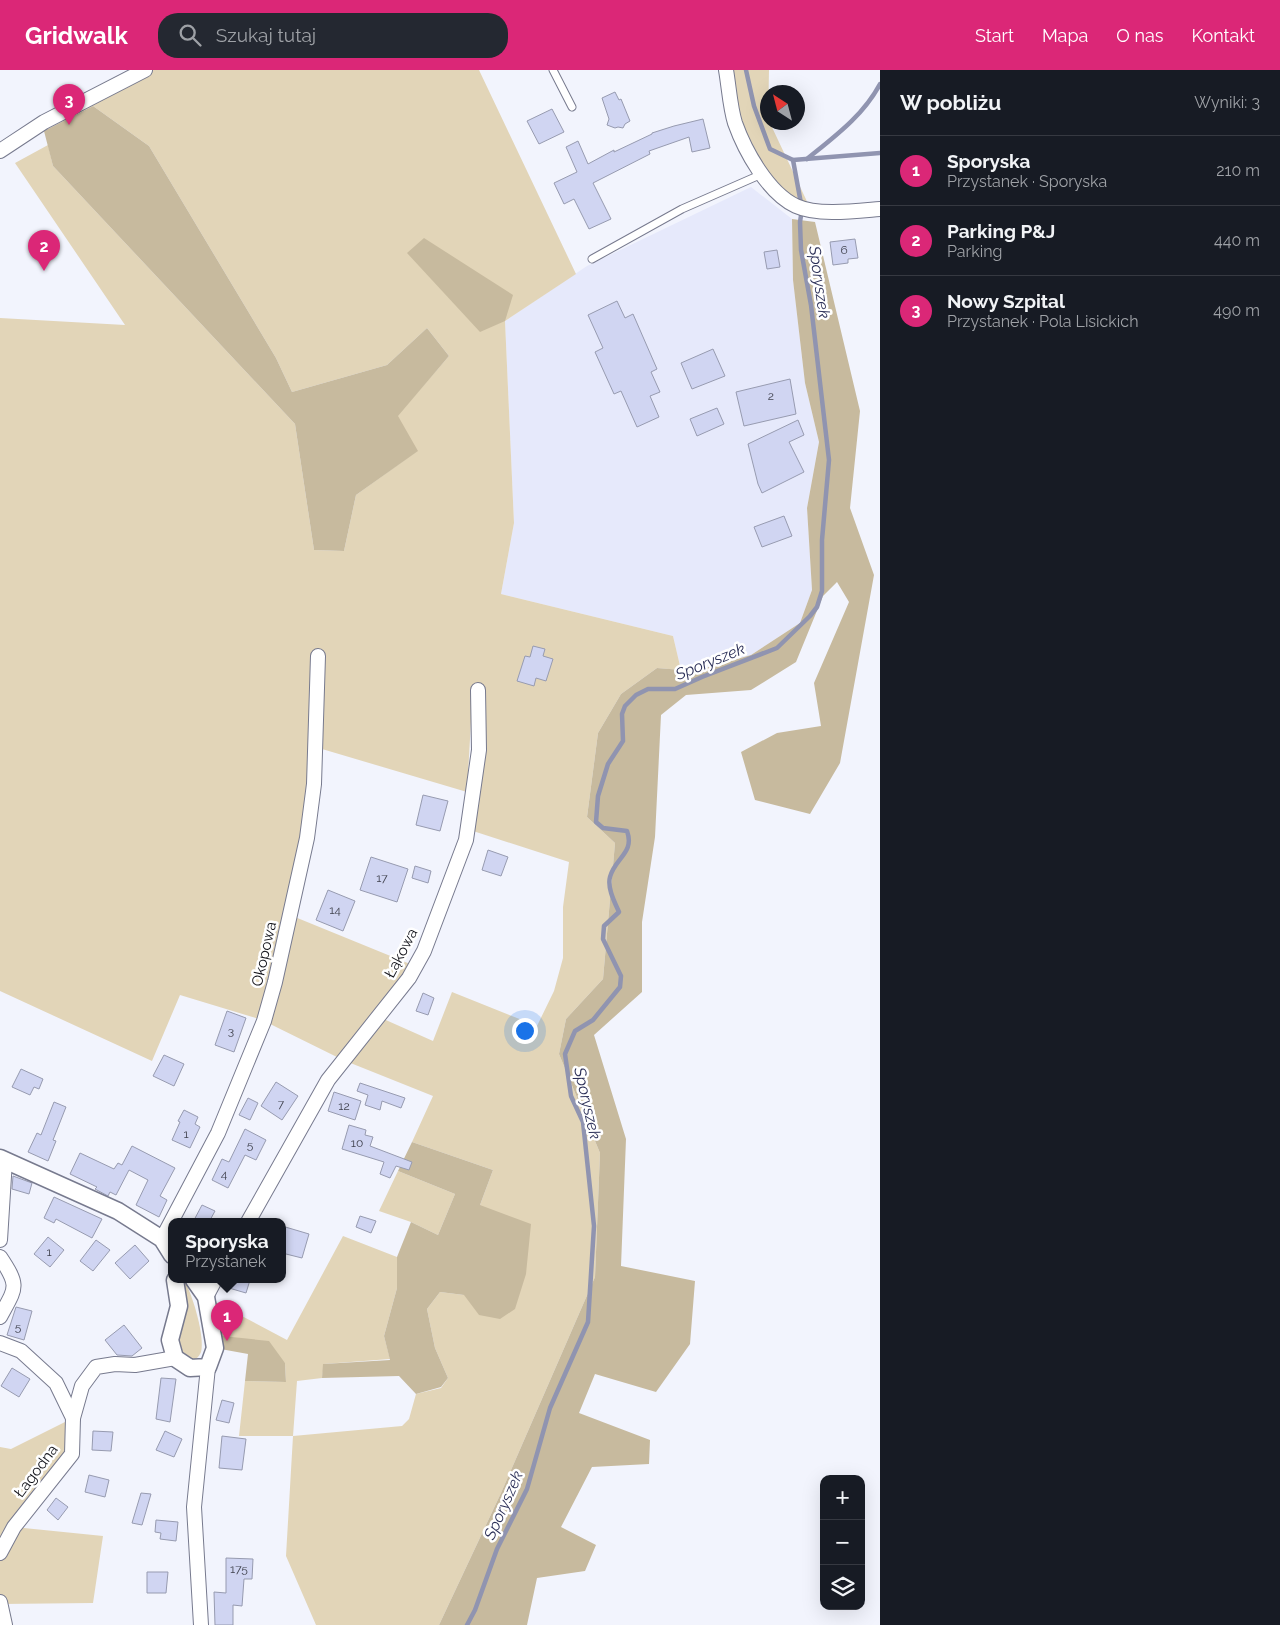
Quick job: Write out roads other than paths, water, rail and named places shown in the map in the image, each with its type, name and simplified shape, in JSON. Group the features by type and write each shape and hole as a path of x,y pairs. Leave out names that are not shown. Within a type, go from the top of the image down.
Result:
{"street":[{"path":"0,139 44,122 145,70"},
{"path":"726,70 735,122 752,160 764,178 783,198 796,206 811,210 855,212 880,209"},
{"path":"0,151 44,122"},
{"name":"Okopowa","path":"174,1218 218,1133 264,1021 275,982 307,838 314,784 318,656"},
{"name":"Łąkowa","path":"250,1218 328,1080 409,978 424,951 466,840 479,750 478,690"},
{"path":"0,1240 2,1159 118,1211 162,1240 168,1250"},
{"name":"Okopowa","path":"162,1240 168,1229"},
{"path":"0,1257 14,1282 14,1291 0,1317"},
{"path":"175,1283 179,1306 170,1340 175,1358 190,1368 208,1366"},
{"path":"196,1283 206,1297 215,1348 208,1366 194,1506 201,1625"},
{"path":"206,1297 213,1283"},
{"name":"Łagodna","path":"0,1344 21,1351 56,1384 73,1418 72,1454 14,1527 0,1553"},
{"path":"73,1418 82,1386 96,1367 115,1364 134,1366 175,1358"},
{"path":"0,1602 5,1625"}],"lane":[{"path":"553,70 572,107"},
{"path":"592,259 682,209 764,178"}],"waterway":[{"path":"746,70 754,106 770,149 793,160 880,153"},
{"path":"807,159 857,116 880,84"},
{"name":"Sporyszek","path":"467,1625 475,1610 497,1549 527,1489 550,1408 588,1322 594,1226 583,1122 571,1096 565,1054 575,1031 593,1020 620,987 621,976 603,939 604,926 619,912 612,895 610,877 612,870 626,850 629,839 627,831 603,828 596,822 598,796 608,764 623,741 622,714 625,706 636,695 648,689 675,689 777,648 810,616 817,607 822,591 822,540 829,460 811,305 801,250 800,222 802,209 793,160"}],"place":[{"name":"Nowy Szpital","path":"69,125"},
{"name":"Parking P&J","path":"44,271"},
{"name":"Sporyska","path":"227,1341"}]}
